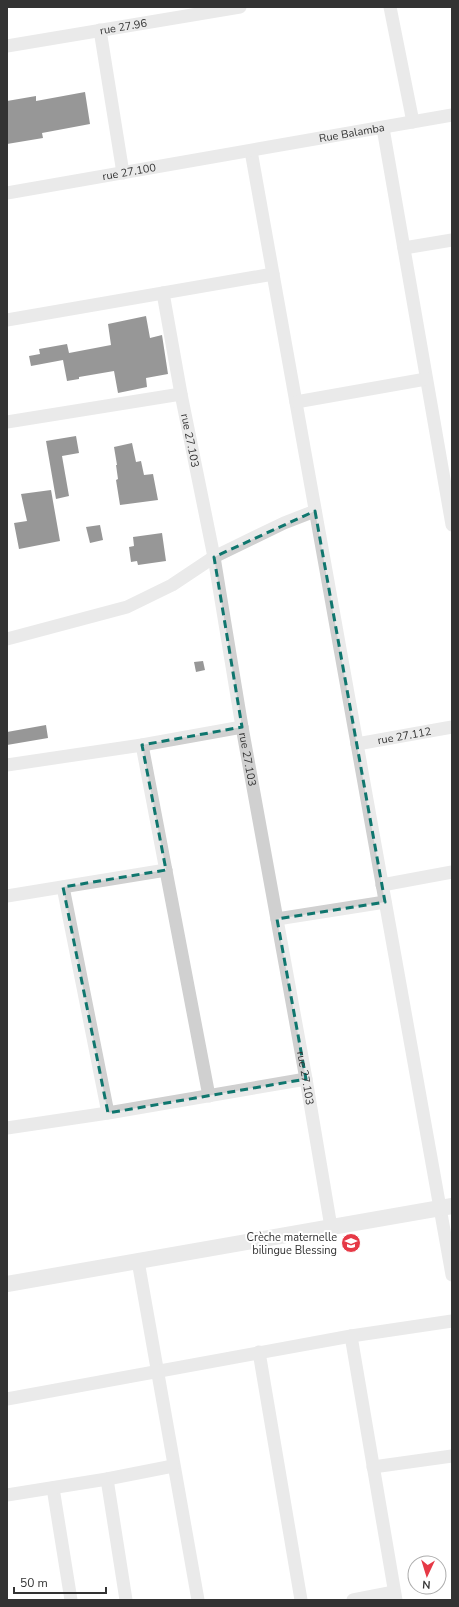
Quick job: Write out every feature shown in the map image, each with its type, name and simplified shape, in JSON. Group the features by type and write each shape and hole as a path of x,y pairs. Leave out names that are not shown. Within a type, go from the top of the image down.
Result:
{"street":[{"name":"rue 27.96","path":"7,46 240,7"},
{"path":"390,7 413,122"},
{"path":"100,30 123,173"},
{"name":"Rue Balamba","path":"251,151 452,115"},
{"path":"383,128 452,525"},
{"path":"251,151 385,902 446,1207 452,1275"},
{"name":"rue 27.100","path":"7,193 251,151"},
{"path":"404,248 452,240"},
{"path":"7,320 273,274"},
{"name":"rue 27.103","path":"163,293 214,557 242,727 306,1079 331,1227"},
{"path":"296,402 426,379"},
{"path":"7,422 182,394"},
{"path":"7,639 127,607 172,585 214,557 284,523 315,511"},
{"path":"7,765 142,745 242,727"},
{"name":"rue 27.112","path":"357,744 452,727"},
{"path":"142,745 209,1096"},
{"path":"7,896 166,870"},
{"path":"382,885 452,872"},
{"path":"63,887 108,1113"},
{"path":"277,919 385,902"},
{"path":"7,1126 108,1113 306,1079"},
{"path":"7,1284 446,1207"},
{"path":"138,1261 158,1371 173,1466 198,1600"},
{"path":"7,1400 259,1352 351,1336 452,1321"},
{"path":"351,1336 395,1596 353,1600"},
{"path":"259,1352 301,1600"},
{"path":"373,1467 452,1456"},
{"path":"7,1495 107,1479 173,1466"},
{"path":"107,1479 126,1600"},
{"path":"53,1488 71,1600"}],"highlighted area":[{"path":"315,511 385,902 277,919 306,1079 108,1113 63,887 166,870 142,745 242,727 214,557"}],"building":[{"path":"85,92 90,124 42,133 43,138 7,144 7,101 36,96 36,101"},
{"path":"146,316 150,338 162,335 168,374 146,378 147,387 118,393 114,371 79,377 79,379 67,381 63,360 31,366 29,356 40,354 39,349 67,344 69,353 111,345 108,324"},
{"path":"76,436 79,453 62,456 69,496 56,499 46,441"},
{"path":"132,443 136,462 141,461 144,475 153,474 158,500 120,505 116,480 118,479 114,447"},
{"path":"51,490 60,541 19,549 14,523 27,521 21,494"},
{"path":"100,525 103,540 90,543 86,527"},
{"path":"162,533 166,561 138,565 137,561 131,562 129,547 134,546 133,537"},
{"path":"203,661 205,670 196,672 194,662"},
{"path":"46,725 48,738 7,745 7,732"}],"place":[{"name":"Crèche maternelle bilingue Blessing","path":"351,1243"}]}
